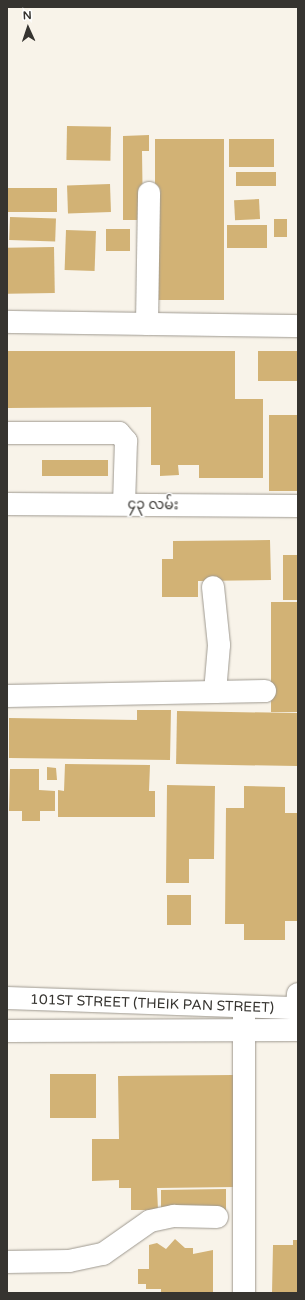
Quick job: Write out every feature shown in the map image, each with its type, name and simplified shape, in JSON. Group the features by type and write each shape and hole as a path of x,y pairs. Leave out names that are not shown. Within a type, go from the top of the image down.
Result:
{"street":[{"path":"147,324 149,193"},
{"path":"7,322 298,326"},
{"path":"7,433 119,433 126,441 124,504"},
{"name":"၄၃ လမ်း","path":"7,504 298,506"},
{"path":"213,587 219,645 215,692"},
{"path":"7,696 265,691"},
{"name":"101ST STREET (THEIK PAN STREET)","path":"7,998 244,1008 298,1003"},
{"path":"244,1008 244,1293"},
{"name":"101ST STREET (THEIK PAN STREET)","path":"7,1031 298,1030"},
{"path":"7,1262 69,1261 103,1254 150,1221 174,1216 217,1217"}],"building":[{"path":"67,126 111,127 110,161 66,160"},
{"path":"149,135 149,151 142,151 143,220 123,220 123,136"},
{"path":"155,139 224,139 224,300 155,300"},
{"path":"229,139 274,139 274,167 229,167"},
{"path":"236,172 276,172 276,186 236,186"},
{"path":"110,184 111,212 68,213 67,186"},
{"path":"7,188 57,188 57,212 7,212"},
{"path":"259,199 260,219 235,220 234,200"},
{"path":"10,217 56,219 55,242 9,240"},
{"path":"274,219 287,219 287,237 274,237"},
{"path":"227,225 267,225 267,248 227,248"},
{"path":"106,229 130,229 130,251 106,251"},
{"path":"66,230 96,231 95,271 65,270"},
{"path":"54,247 55,293 8,294 7,248"},
{"path":"7,351 235,351 235,399 263,399 263,478 199,478 199,465 178,465 179,475 160,476 160,465 151,465 151,407 7,408"},
{"path":"258,351 298,351 298,381 258,381"},
{"path":"269,415 298,415 298,491 269,491"},
{"path":"42,460 108,460 108,476 42,476"},
{"path":"270,540 271,580 198,581 198,597 162,597 162,559 173,559 173,541"},
{"path":"283,555 298,555 298,600 283,600"},
{"path":"271,602 298,602 298,712 271,712"},
{"path":"137,710 171,710 170,760 9,758 9,718 137,720"},
{"path":"177,711 298,713 297,766 176,764"},
{"path":"65,764 150,765 149,791 155,791 155,817 58,817 58,790 64,791"},
{"path":"47,767 56,768 57,780 47,780"},
{"path":"10,769 39,769 39,790 55,791 55,811 40,811 40,821 22,821 22,811 9,811"},
{"path":"167,785 215,786 214,859 189,859 189,883 166,883"},
{"path":"244,786 285,787 285,813 298,813 298,921 285,921 285,940 244,940 244,924 225,924 226,808 244,808"},
{"path":"167,895 191,895 191,925 167,925"},
{"path":"50,1074 96,1074 96,1118 50,1118"},
{"path":"233,1075 234,1187 157,1188 158,1210 131,1210 131,1188 119,1188 119,1180 92,1181 92,1139 119,1139 118,1076"},
{"path":"226,1189 226,1214 161,1209 161,1190"},
{"path":"175,1239 185,1248 193,1248 193,1254 213,1250 213,1293 161,1293 161,1289 146,1289 146,1284 138,1284 138,1269 149,1269 149,1245 157,1243 166,1249"},
{"path":"293,1240 298,1240 298,1293 272,1293 273,1245 293,1245"}]}
